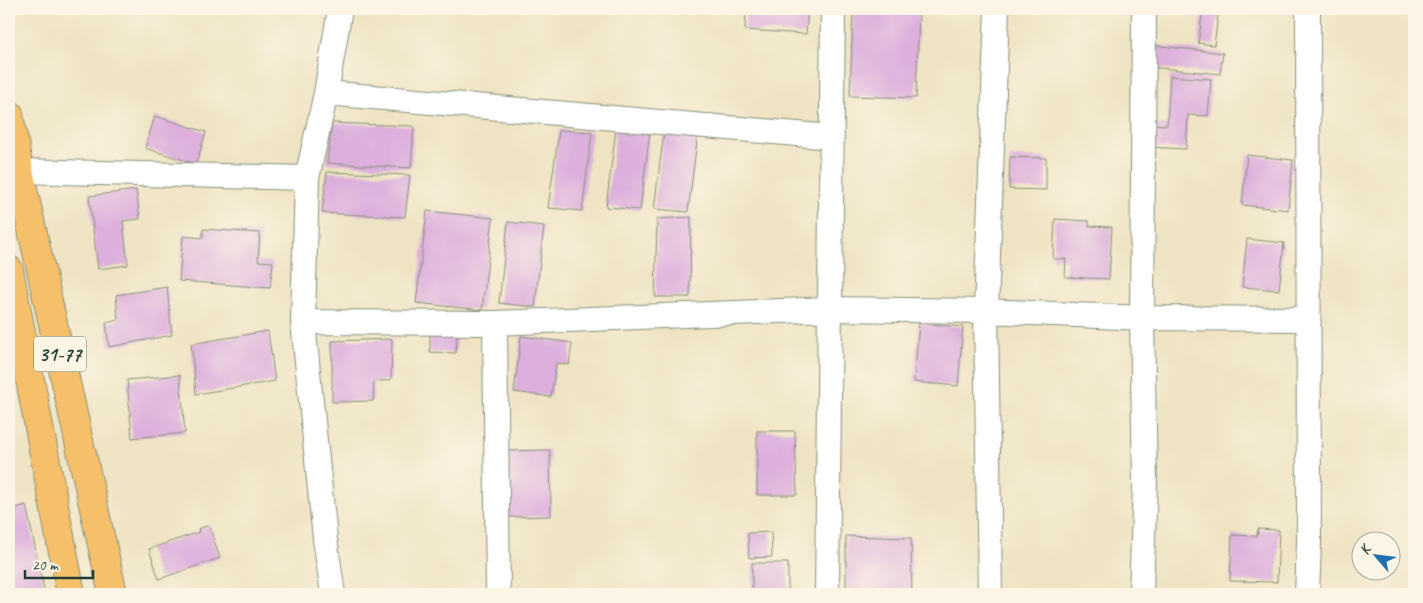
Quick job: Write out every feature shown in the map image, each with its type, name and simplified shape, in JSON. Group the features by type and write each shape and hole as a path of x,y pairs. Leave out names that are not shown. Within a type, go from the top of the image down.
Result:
{"main road":[{"name":"31-77","path":"9,114 19,171 113,594"},
{"path":"9,270 70,594"}],"street":[{"path":"333,594 325,539 304,322 307,178 326,93 340,9"},
{"path":"826,594 833,9"},
{"path":"990,594 986,311 997,9"},
{"path":"1141,594 1145,484 1142,318 1144,9"},
{"path":"1306,594 1309,544 1308,9"},
{"path":"326,93 832,137"},
{"path":"19,171 307,178"},
{"path":"304,322 495,323 830,309 986,311 1142,318 1308,319"},
{"path":"495,323 498,594"}],"building":[{"path":"746,9 808,9 806,34 745,30"},
{"path":"853,9 919,9 916,98 850,96"},
{"path":"1203,9 1219,9 1214,45 1198,43"},
{"path":"1152,45 1223,53 1220,74 1149,67"},
{"path":"1170,76 1211,79 1208,116 1188,115 1186,149 1147,147 1148,124 1167,125"},
{"path":"155,116 206,132 196,164 145,148"},
{"path":"332,123 414,126 411,168 327,163"},
{"path":"616,129 650,131 640,210 606,207"},
{"path":"559,130 592,132 582,211 548,208"},
{"path":"664,131 698,133 688,212 654,209"},
{"path":"1247,155 1293,160 1288,210 1242,205"},
{"path":"1010,157 1046,158 1046,190 1009,189"},
{"path":"327,172 410,175 405,217 322,213"},
{"path":"136,190 140,219 123,221 128,265 98,269 89,196"},
{"path":"427,211 493,218 482,310 416,303"},
{"path":"691,217 690,297 655,297 657,219"},
{"path":"1055,219 1089,221 1089,226 1112,227 1109,279 1065,277 1066,259 1053,259"},
{"path":"508,222 544,226 535,307 499,303"},
{"path":"203,229 260,233 258,261 273,262 270,288 179,281 183,236 203,238"},
{"path":"1247,239 1284,243 1279,290 1242,287"},
{"path":"167,287 172,335 109,347 106,323 118,320 116,295"},
{"path":"919,323 963,327 958,386 914,382"},
{"path":"268,331 275,381 196,394 191,344"},
{"path":"430,333 457,334 456,353 430,352"},
{"path":"521,336 572,343 569,365 556,363 551,397 514,392"},
{"path":"392,339 391,380 374,382 373,401 332,402 332,341"},
{"path":"180,375 185,433 132,438 127,380"},
{"path":"757,431 795,431 797,495 757,495"},
{"path":"550,450 551,516 507,517 505,451"},
{"path":"26,505 45,594 9,594 9,510"},
{"path":"209,525 220,558 159,579 149,549 199,532 198,529"},
{"path":"1258,529 1279,530 1277,582 1230,581 1232,535 1257,536"},
{"path":"771,532 772,557 749,558 748,533"},
{"path":"846,536 911,538 912,594 846,594"},
{"path":"752,563 788,563 788,594 752,594"}]}
